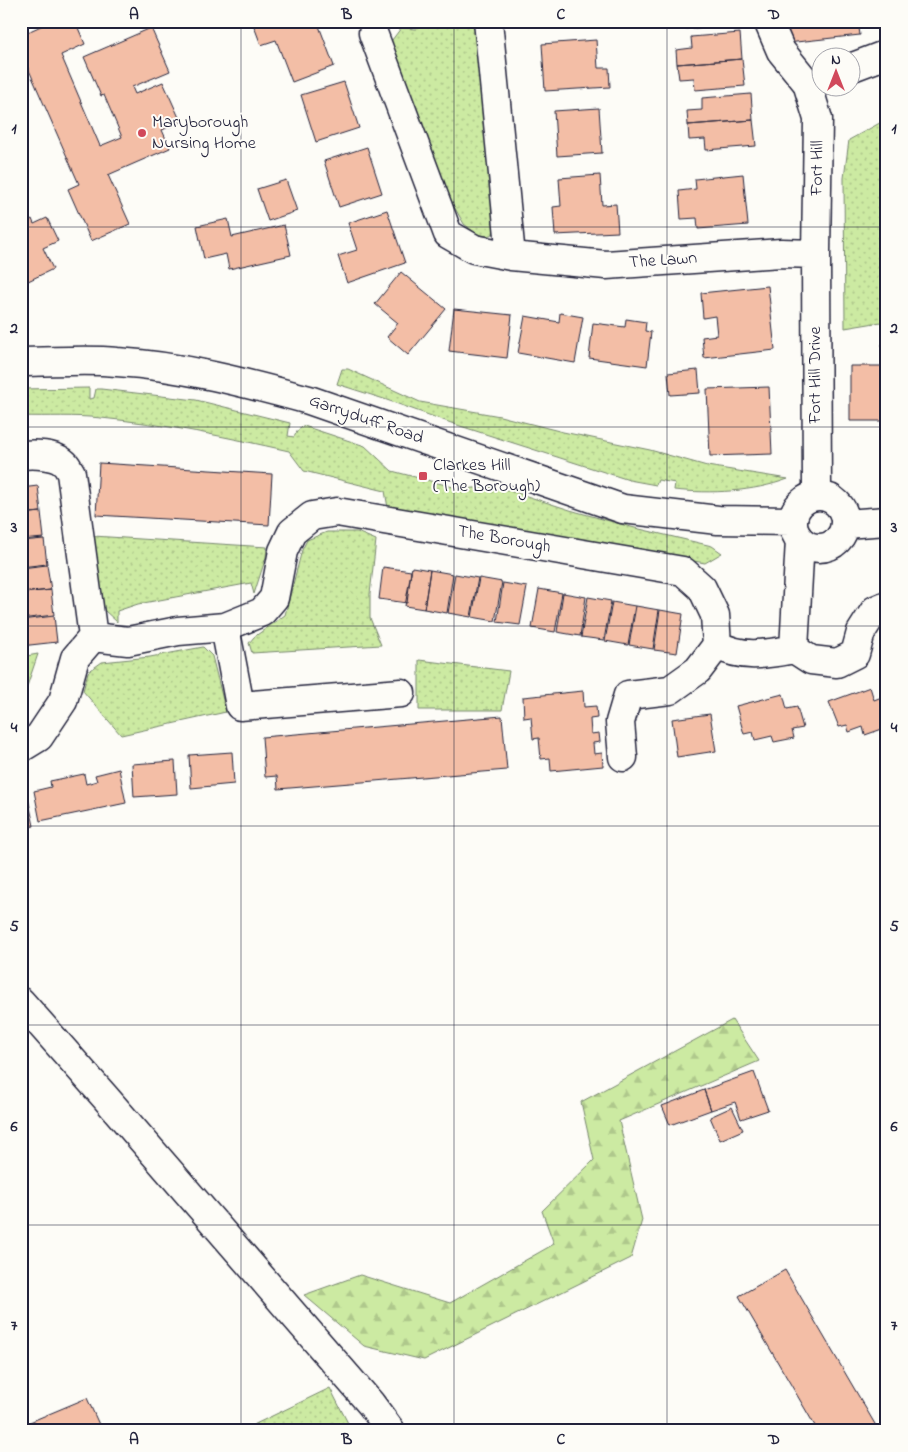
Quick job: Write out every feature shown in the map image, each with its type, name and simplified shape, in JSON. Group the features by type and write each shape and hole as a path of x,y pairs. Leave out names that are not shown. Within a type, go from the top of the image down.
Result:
{"street":[{"path":"488,21 511,256"},
{"name":"Fort Hill","path":"768,21 781,51 810,77"},
{"name":"The Lawn","path":"373,32 448,234 474,249 511,256 606,265 781,253 816,254"},
{"path":"860,64 887,54"},
{"name":"Fort Hill","path":"816,98 818,119 816,254"},
{"name":"Fort Hill Drive","path":"816,254 817,495"},
{"name":"Garryduff Road","path":"21,362 116,362 177,370 264,388 309,400 624,509 796,531 806,545 814,548 823,548 838,540 845,524"},
{"path":"21,455 31,454 64,462 71,473 93,637 75,658 63,701 39,737 21,748"},
{"path":"794,649 796,508 808,497 817,495 834,500 841,506 845,524 887,521"},
{"name":"The Borough","path":"93,637 128,640 178,631 225,627 262,612 274,598 283,551 292,532 312,516 337,512 683,571 702,588 714,615 717,644"},
{"path":"623,758 620,722 628,695 670,690 698,670 717,644 729,652 756,655 794,649 811,660 836,663 855,654 861,632 875,610 887,605"},
{"path":"225,627 240,706 401,693"},
{"path":"21,1002 371,1404 391,1431"}],"green space":[{"path":"414,21 452,21 454,24 474,25 484,75 499,222 493,234 487,236 477,234 464,224 445,191 389,44 401,28 416,29"},
{"path":"887,119 887,321 845,328 844,178 849,140"},
{"path":"342,369 348,369 420,402 500,416 563,432 650,450 707,466 788,479 761,487 717,492 674,490 675,483 658,480 656,485 629,480 337,384"},
{"path":"89,388 89,399 94,398 96,389 101,389 196,400 290,423 288,436 294,437 298,430 304,426 365,446 392,471 461,489 488,487 508,490 631,527 712,546 722,553 705,563 388,508 385,491 304,471 289,451 149,424 81,417 21,416 21,389"},
{"path":"327,532 357,532 376,540 370,594 370,618 381,645 252,653 249,643 254,637 285,615 302,550 307,540"},
{"path":"93,536 267,547 266,557 254,594 251,583 138,604 117,611 117,622 104,610"},
{"path":"203,647 212,656 226,712 121,735 83,691 88,672 102,662 150,657"},
{"path":"38,654 24,695 21,696 21,657"},
{"path":"419,660 509,671 502,710 419,710"},
{"path":"732,1020 759,1061 619,1121 642,1220 631,1258 424,1360 364,1346 304,1295 360,1275 450,1303 554,1244 542,1211 594,1160 581,1102"},
{"path":"330,1388 352,1431 241,1431"}],"building":[{"name":"Maryborough Nursing Home","path":"52,21 75,21 85,44 61,55 100,146 122,137 104,95 101,96 84,57 151,28 170,71 132,87 135,94 163,82 181,122 162,130 170,148 108,175 130,224 91,241 68,189 79,184 21,52 21,35"},
{"path":"252,21 330,21 319,26 334,66 292,82 276,40 261,45"},
{"path":"552,21 594,21 552,25"},
{"path":"682,21 733,21 733,25 683,29"},
{"path":"784,21 858,21 860,35 787,43"},
{"path":"740,33 742,59 677,64 676,50 692,48 691,37"},
{"path":"596,40 598,68 609,68 610,87 545,91 542,44"},
{"path":"742,59 745,86 695,90 694,78 679,79 677,64"},
{"path":"344,82 359,128 316,142 301,95"},
{"path":"751,94 753,120 688,125 687,111 702,110 702,98"},
{"path":"599,108 602,153 557,156 554,111"},
{"path":"753,120 756,146 706,150 705,139 689,140 688,125"},
{"path":"367,147 382,193 339,207 324,161"},
{"path":"743,174 748,225 698,229 697,218 681,219 679,191 696,189 695,179"},
{"path":"600,175 602,205 616,204 618,232 555,235 553,207 561,206 559,178"},
{"path":"286,180 297,211 268,221 257,189"},
{"path":"387,210 405,263 347,283 338,256 357,250 348,223"},
{"path":"47,218 58,241 43,248 53,269 24,283 21,278 21,224 32,219 34,224"},
{"path":"228,219 232,237 284,225 291,255 229,269 226,254 204,259 197,226"},
{"path":"401,272 446,309 408,355 387,337 398,323 375,304"},
{"path":"768,286 775,350 704,358 702,337 717,335 715,316 703,318 701,293"},
{"path":"454,309 512,315 507,358 449,351"},
{"path":"560,313 583,317 575,363 518,353 525,316 559,322"},
{"path":"626,319 646,322 645,331 651,332 647,366 589,358 593,323 625,327"},
{"path":"882,344 887,344 887,421 850,421 850,366 882,366"},
{"path":"698,370 700,393 670,395 668,373"},
{"path":"769,387 772,454 710,456 707,389"},
{"path":"99,463 272,474 269,525 96,515"},
{"path":"38,486 41,512 21,514 21,488"},
{"path":"41,512 44,538 21,540 21,514"},
{"path":"44,539 47,564 21,567 21,541"},
{"path":"47,565 51,590 21,593 21,568"},
{"path":"383,567 411,571 407,603 379,599"},
{"path":"412,567 430,570 424,609 405,606"},
{"path":"430,570 453,574 447,613 424,609"},
{"path":"455,574 478,578 471,617 448,613"},
{"path":"479,578 502,582 495,621 472,617"},
{"path":"503,583 527,587 520,625 497,622"},
{"path":"539,589 562,593 555,632 532,628"},
{"path":"51,590 54,615 21,619 21,593"},
{"path":"563,593 586,597 580,636 557,632"},
{"path":"588,597 611,601 604,640 581,637"},
{"path":"612,602 635,606 628,645 605,641"},
{"path":"636,606 659,610 653,649 629,645"},
{"path":"660,610 683,614 677,653 654,650"},
{"path":"54,616 57,642 21,646 21,620"},
{"path":"870,687 874,700 887,695 887,720 882,722 885,728 865,735 863,727 849,732 847,725 839,727 829,702"},
{"path":"583,691 584,707 596,706 597,718 590,719 591,734 599,733 600,742 593,743 594,754 602,753 603,766 551,771 550,758 541,759 539,738 533,739 531,717 524,718 523,697"},
{"path":"783,694 787,709 797,707 803,728 792,730 794,738 774,742 772,736 755,740 753,732 744,734 736,706"},
{"path":"710,714 716,751 677,757 672,719"},
{"path":"502,716 507,770 278,789 277,776 265,777 262,737"},
{"path":"232,752 234,784 191,788 189,755"},
{"path":"175,761 177,794 134,797 132,764"},
{"path":"119,769 126,803 40,821 34,791 51,787 50,781 84,774 86,784 97,781 95,775"},
{"path":"21,795 22,799 28,798 34,826 21,829"},
{"path":"754,1072 768,1110 741,1119 735,1102 711,1110 704,1090"},
{"path":"704,1090 711,1110 670,1125 662,1106"},
{"path":"732,1107 743,1130 720,1140 710,1117"},
{"path":"785,1270 879,1431 818,1431 739,1296"},
{"path":"87,1398 101,1429 97,1431 28,1431 25,1424"}],"place":[{"name":"Maryborough Nursing Home","path":"142,133"},
{"name":"Clarkes Hill (The Borough)","path":"423,476"}]}
